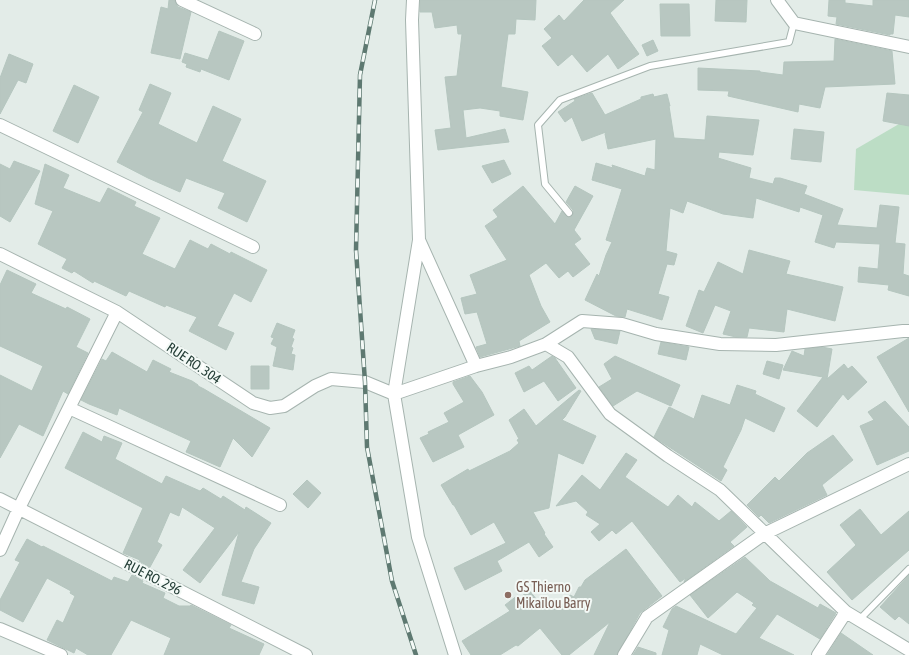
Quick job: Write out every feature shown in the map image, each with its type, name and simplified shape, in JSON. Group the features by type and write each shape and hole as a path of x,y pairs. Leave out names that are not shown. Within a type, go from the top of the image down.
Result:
{"street":[{"path":"182,0 255,34"},
{"path":"413,0 412,20 419,240 394,394 418,537 455,655"},
{"path":"777,0 794,23 909,47"},
{"path":"0,125 253,247"},
{"path":"419,240 476,366"},
{"name":"RUE RO. 304","path":"0,254 117,312 254,403 270,408 284,406 314,386 331,379 365,382 394,394"},
{"path":"0,550 19,508 117,312"},
{"path":"394,394 476,366 511,357 546,344 582,321 622,324 656,334 720,344 776,345 895,331 909,331"},
{"path":"546,344 568,357 610,414 668,456 720,490 846,612 909,650"},
{"path":"69,408 280,505"},
{"path":"624,655 646,617 764,534 909,464"},
{"name":"RUE RO. 296","path":"0,499 306,655"},
{"path":"818,655 846,612"},
{"path":"0,630 61,655"}],"lane":[{"path":"569,213 545,184 538,125 560,100 650,66 790,42 794,23"},
{"path":"859,620 909,569"}],"green space":[{"path":"899,124 909,125 909,195 854,190 856,149"}],"building":[{"path":"169,0 175,0 178,7 191,12 180,59 151,53 161,7 168,9"},
{"path":"420,0 536,0 535,20 516,19 515,34 508,34 501,87 528,92 523,120 500,116 500,111 480,108 463,110 466,138 505,129 509,142 438,150 435,130 451,128 445,77 457,76 462,34 458,34 457,25 435,28 432,12 420,12"},
{"path":"584,0 624,0 610,13 639,54 618,69 608,54 587,72 572,54 558,66 542,46 552,38 544,29 559,15 564,21"},
{"path":"716,0 747,0 746,22 715,21"},
{"path":"829,0 845,0 845,3 873,6 873,0 909,0 909,17 895,15 893,34 890,35 836,24 837,17 828,16"},
{"path":"660,4 689,4 690,36 661,36"},
{"path":"219,31 244,41 229,80 201,69 200,72 186,67 187,64 182,62 185,53 208,60"},
{"path":"835,39 892,51 895,84 825,87 820,108 799,104 798,112 728,96 729,91 698,90 698,68 760,71 783,75 784,62 834,61"},
{"path":"653,40 658,51 647,56 642,45"},
{"path":"9,54 33,64 26,83 18,80 0,114 0,78"},
{"path":"150,84 171,93 158,124 197,143 213,106 241,119 222,161 266,181 247,222 218,208 225,193 186,178 180,192 117,162 143,112 139,110"},
{"path":"74,85 99,97 78,143 53,131"},
{"path":"592,93 605,115 641,99 641,97 653,94 654,97 667,94 674,138 705,140 707,116 759,120 753,155 719,152 718,158 751,168 749,178 773,184 775,178 780,178 807,186 804,194 843,209 837,225 877,228 880,205 899,207 895,243 905,244 903,274 909,276 909,296 888,290 889,285 858,282 859,267 878,269 880,244 836,242 834,248 815,242 823,215 800,207 799,212 756,198 753,218 723,214 687,201 683,213 670,208 666,251 677,254 674,265 667,264 658,294 669,297 662,320 627,309 625,317 616,316 585,300 597,274 599,276 612,242 606,240 622,189 592,180 596,163 613,168 612,165 645,176 647,168 655,170 656,139 608,149 605,134 606,132 582,141 572,117 565,122 558,112 575,101 574,99"},
{"path":"887,93 909,95 909,126 883,121"},
{"path":"794,129 824,132 821,162 791,159"},
{"path":"504,160 511,174 492,183 482,166"},
{"path":"14,161 40,171 10,222 0,216 0,164 10,169"},
{"path":"45,164 69,175 63,188 100,203 108,188 136,202 134,206 160,218 142,254 175,269 190,240 208,249 211,244 267,270 251,302 234,293 217,326 234,333 226,350 189,331 197,317 166,305 165,307 129,291 126,296 94,281 93,283 74,271 72,273 62,268 67,259 38,244 53,211 35,204"},
{"path":"523,186 555,224 562,211 568,217 573,215 573,210 566,202 575,186 593,196 574,230 581,239 574,244 590,264 573,277 568,271 559,278 546,263 529,275 541,306 550,322 519,341 520,346 480,357 476,347 487,344 477,312 465,314 461,298 477,294 470,275 507,260 485,226 498,217 493,210"},
{"path":"749,250 790,261 786,274 843,287 835,321 787,309 784,332 749,328 747,337 736,337 723,334 731,311 715,305 703,333 686,326 699,290 704,292 718,262 743,274"},
{"path":"7,270 36,284 31,293 66,309 67,307 90,319 76,347 88,353 68,394 63,391 43,436 19,424 0,458 0,375 32,391 43,366 0,346 0,285"},
{"path":"277,323 295,330 291,347 293,348 291,354 295,355 293,370 273,366 277,347 271,344 274,338 271,337"},
{"path":"591,329 620,331 617,344 595,339"},
{"path":"909,338 909,412 877,357"},
{"path":"661,342 689,347 686,360 658,354"},
{"path":"822,347 832,349 827,379 844,364 848,369 852,366 867,382 848,400 843,394 817,427 797,411 823,377 783,370 792,351 804,356 805,349"},
{"path":"112,352 147,372 153,360 171,369 169,372 192,381 270,428 252,457 233,438 220,467 186,452 191,441 119,408 117,415 81,400 102,359 106,361"},
{"path":"552,356 576,388 558,401 544,381 524,392 515,373 529,366 532,370"},
{"path":"615,356 680,385 671,406 637,391 613,406 599,387 612,379 604,364"},
{"path":"767,361 783,365 779,379 763,374"},
{"path":"251,366 269,366 269,389 251,389"},
{"path":"470,376 482,392 494,415 458,435 464,447 433,462 420,438 429,434 428,432 449,422 444,413 464,402 453,382"},
{"path":"737,385 756,391 755,394 785,408 774,432 745,418 741,430 723,467 727,470 721,481 654,437 669,407 694,419 702,395 730,405"},
{"path":"579,390 581,391 562,420 596,436 583,464 558,453 549,508 533,512 545,533 544,534 553,547 539,557 529,542 497,561 502,571 465,590 454,568 506,543 494,522 471,535 441,485 468,469 469,471 510,451 519,443 517,440 519,439 509,420 524,409 536,426"},
{"path":"885,401 909,427 909,451 877,465 860,426 874,420 868,412"},
{"path":"83,432 102,442 104,436 122,443 115,459 162,484 166,476 200,491 203,488 221,499 223,496 245,510 246,507 271,523 254,549 241,582 259,587 254,604 222,595 239,532 200,583 183,570 215,528 182,507 179,516 170,512 157,542 162,545 150,567 139,561 140,560 123,553 143,508 65,468"},
{"path":"833,435 853,460 822,485 827,495 769,523 761,515 759,517 747,505 775,477 779,481 807,453"},
{"path":"626,453 637,460 625,477 668,507 678,495 692,507 695,502 719,521 731,511 747,527 730,542 734,546 684,582 686,578 680,582 632,521 616,534 612,530 599,541 591,532 600,524 586,515 588,512 576,501 556,506 582,475 600,490"},
{"path":"307,480 321,493 308,508 293,494"},
{"path":"860,509 881,535 909,511 909,550 852,600 827,572 856,545 840,525"},
{"path":"27,539 112,581 114,577 128,582 132,575 143,581 142,583 165,593 163,598 179,606 191,605 231,625 229,628 264,644 259,655 164,655 171,638 131,620 111,655 88,655 76,648 74,653 47,640 57,620 63,623 75,596 70,593 71,591 47,578 23,622 0,610 0,600 20,562 15,560"},
{"path":"626,549 662,596 640,613 617,655 594,655 610,622 569,655 562,655 540,628 518,646 516,645 500,655 471,655 462,641 510,611 505,605 518,595 520,598 529,590 545,610 559,600 564,606 570,595 574,597 579,587 581,587 585,580"},
{"path":"745,557 770,581 818,608 820,604 836,613 820,639 777,614 759,638 794,655 723,655 700,644 697,655 662,655 669,630 663,627 672,609 676,606 736,634 757,608 752,605 754,603 737,592 708,618 690,595"},
{"path":"909,575 909,624 899,616 895,620 880,607"},
{"path":"841,633 873,655 827,655"},
{"path":"638,647 656,653 656,655 633,655"}],"railway":[{"path":"375,0 360,75 356,250 365,382 367,447 392,581 416,655"}],"place":[{"name":"GS Thierno Mikaïlou Barry","path":"508,595"}]}
